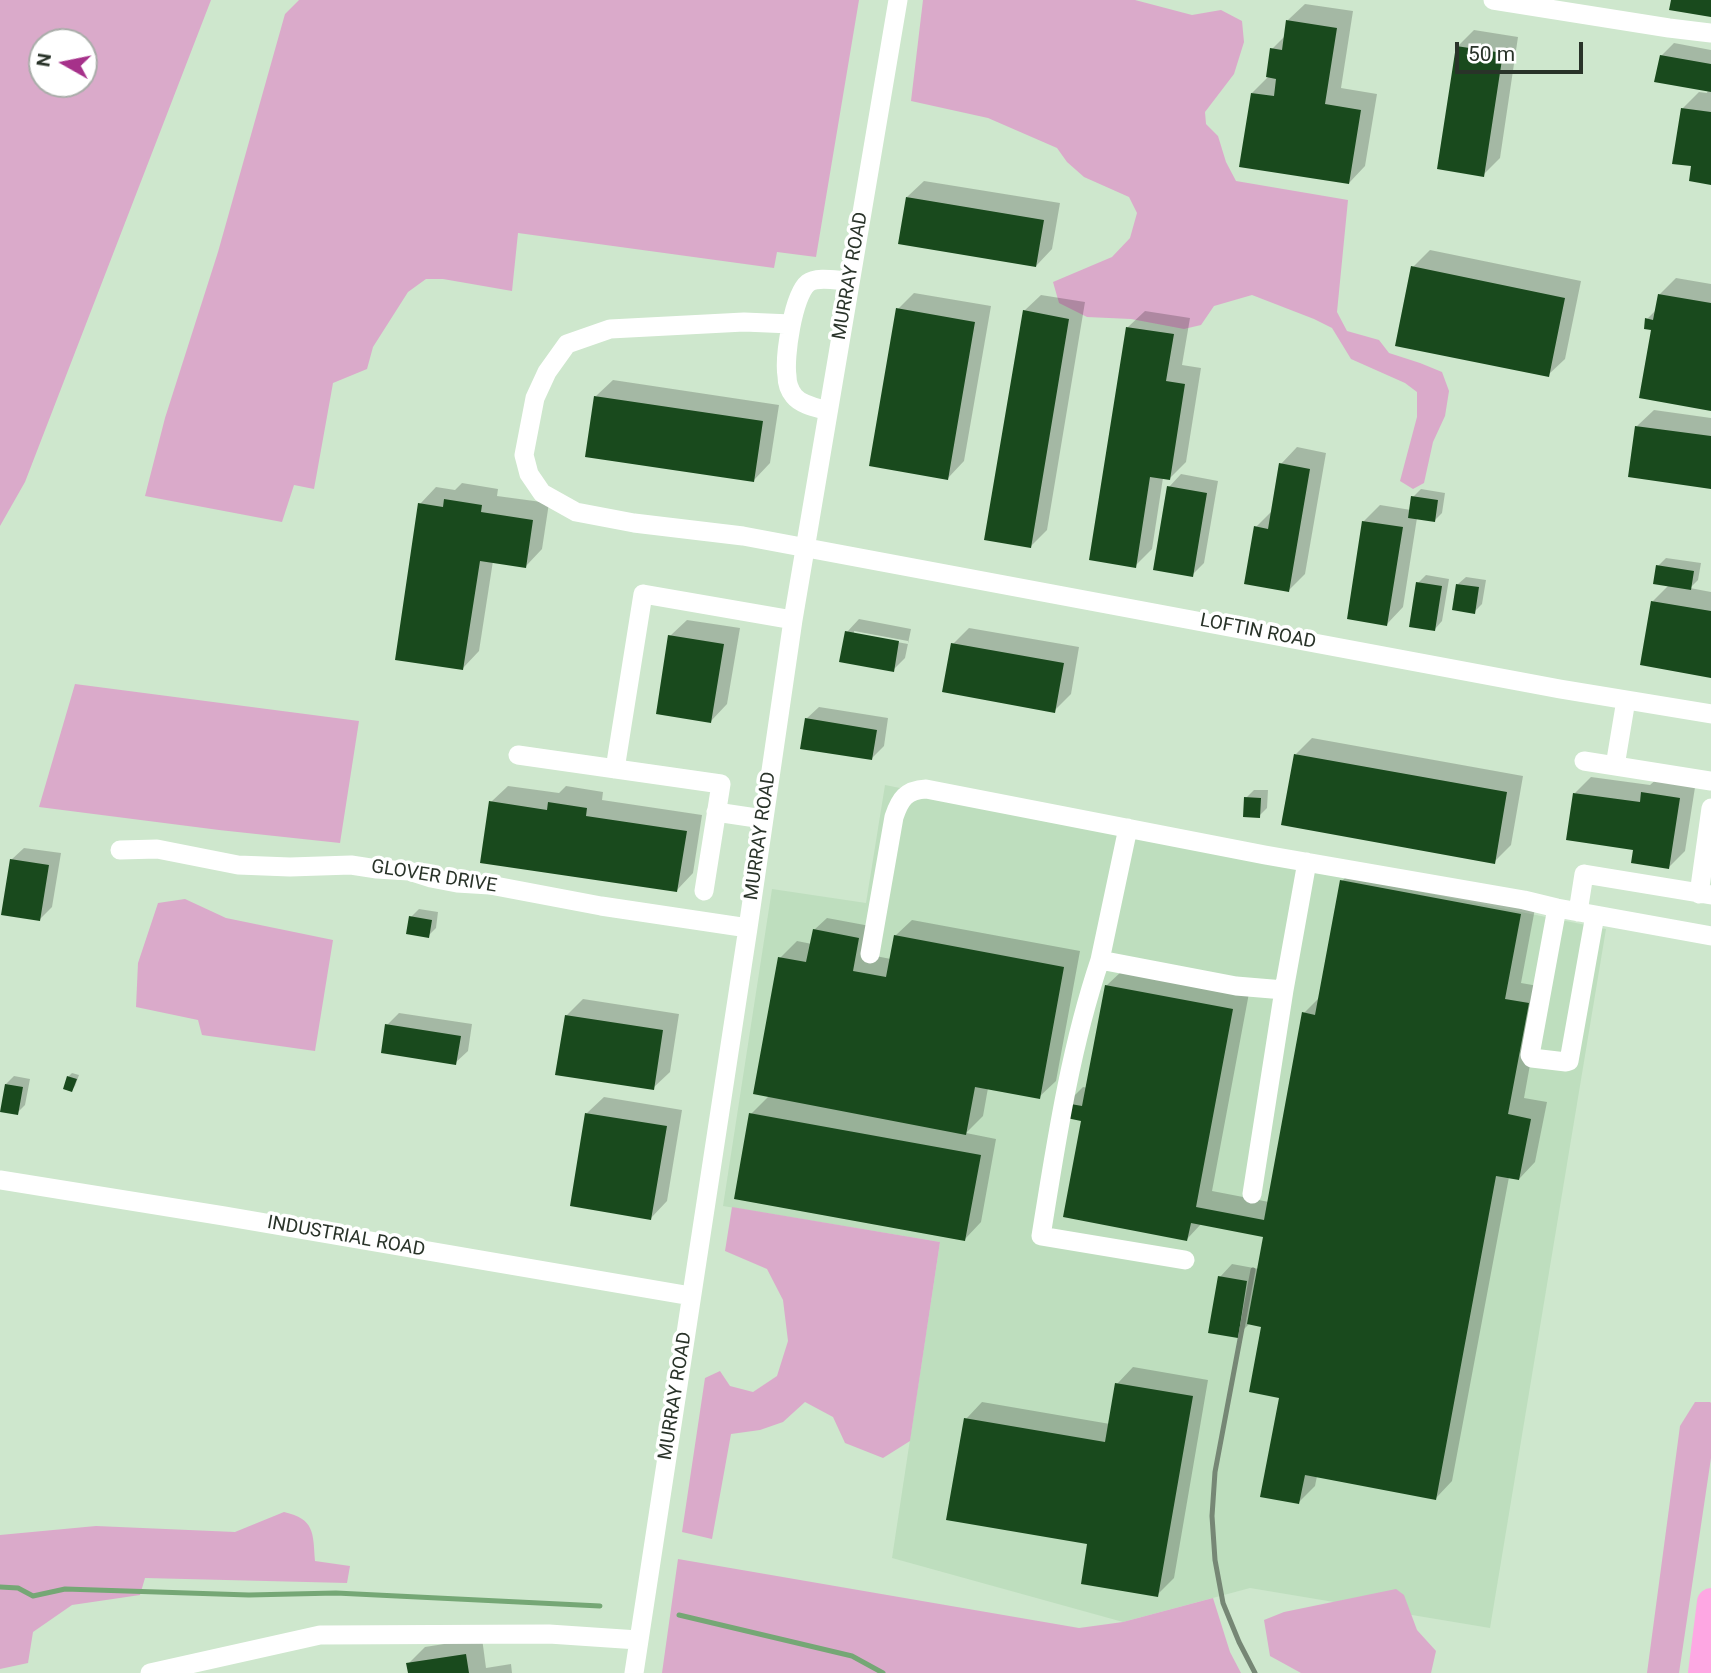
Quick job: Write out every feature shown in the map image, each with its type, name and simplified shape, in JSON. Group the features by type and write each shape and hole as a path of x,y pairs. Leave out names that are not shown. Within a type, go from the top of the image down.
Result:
{"highway":[{"path":"1702,1673 1711,1602"}],"street":[{"name":"MURRAY ROAD","path":"634,1673 793,620 898,0"},
{"path":"1493,0 1711,33"},
{"path":"828,411 795,398 788,385 786,374 791,324 803,288 810,281 850,281"},
{"name":"LOFTIN ROAD","path":"791,324 744,322 610,329 567,344 547,372 535,398 524,455 529,474 541,493 576,512 634,523 743,536 806,547 1546,687 1711,715"},
{"path":"615,769 643,594 793,620"},
{"path":"1615,766 1626,700"},
{"path":"518,755 720,783 704,891"},
{"path":"1584,761 1711,781"},
{"path":"870,954 894,817 906,794 915,789 960,795 1307,863 1524,900 1711,936"},
{"path":"1556,908 1530,1055 1532,1058 1566,1062 1569,1061 1587,914 1584,874 1705,894 1711,808"},
{"path":"716,812 763,820"},
{"path":"1128,828 1100,960 1086,1001 1064,1099 1041,1236 1185,1260"},
{"name":"GLOVER DRIVE","path":"120,850 157,849 238,865 351,865 409,871 457,883 489,885 600,906 748,928"},
{"path":"1252,1194 1307,863"},
{"path":"1100,960 1236,986 1284,989"},
{"name":"INDUSTRIAL ROAD","path":"0,1180 691,1296"},
{"path":"149,1673 320,1635 549,1634 639,1640"}],"shaded area":[{"path":"0,0 211,0 25,482 0,526"},
{"path":"299,0 859,0 816,257 777,252 774,268 518,233 512,291 443,279 426,279 408,292 373,347 367,369 333,383 314,489 294,485 282,522 145,496 165,418 218,252 285,14"},
{"path":"923,0 1135,0 1192,15 1221,10 1242,21 1244,42 1234,74 1205,112 1206,124 1218,136 1226,162 1236,181 1348,200 1337,312 1347,331 1379,340 1389,353 1442,372 1449,391 1445,416 1433,442 1424,483 1413,489 1400,481 1417,417 1417,392 1405,383 1351,359 1332,328 1314,319 1252,295 1214,306 1201,325 1184,329 1131,319 1087,317 1059,303 1053,282 1112,257 1130,238 1137,213 1129,197 1084,177 1067,162 1057,148 988,118 911,101"},
{"path":"75,684 359,721 340,843 39,807"},
{"path":"885,785 1606,929 1490,1628 1250,1588 1123,1622 892,1558 940,1242 723,1206 772,889 866,903"},
{"path":"185,899 226,918 333,940 315,1051 202,1035 198,1020 136,1007 138,963 158,903"},
{"path":"732,1207 940,1242 910,1441 883,1458 845,1443 833,1417 805,1402 783,1422 760,1430 731,1434 712,1539 682,1532 705,1378 720,1371 730,1386 753,1392 777,1376 788,1341 783,1300 767,1269 725,1251"},
{"path":"1695,1402 1711,1403 1711,1458 1679,1673 1647,1673 1680,1426"},
{"path":"284,1512 307,1523 314,1543 315,1561 350,1566 347,1583 145,1578 140,1595 72,1605 33,1632 28,1663 0,1669 0,1535 96,1526 235,1532"},
{"path":"678,1559 1079,1628 1123,1622 1213,1598 1230,1652 1241,1673 662,1673"},
{"path":"1396,1589 1404,1595 1417,1630 1436,1651 1431,1673 1301,1673 1270,1656 1264,1620 1284,1612"}],"building":[{"path":"1671,0 1711,0 1711,17 1669,10"},
{"path":"1286,20 1337,28 1325,104 1361,110 1349,184 1239,167 1251,93 1274,96 1276,79 1266,77 1270,48 1282,50"},
{"path":"1456,46 1503,53 1484,177 1437,169"},
{"path":"1660,55 1711,64 1711,92 1654,82"},
{"path":"1681,108 1711,112 1711,185 1689,181 1691,166 1672,164"},
{"path":"906,197 1044,220 1036,267 898,244"},
{"path":"1411,266 1565,298 1549,377 1395,346"},
{"path":"1658,294 1711,303 1711,411 1639,398 1651,330 1644,329 1645,318 1653,320"},
{"path":"896,308 975,322 948,480 869,466"},
{"path":"1023,310 1069,319 1031,548 984,540"},
{"path":"1126,327 1174,334 1166,381 1185,384 1170,480 1150,477 1136,568 1089,560"},
{"path":"594,396 763,421 754,482 585,457"},
{"path":"1635,426 1711,436 1711,489 1628,477"},
{"path":"1279,463 1310,469 1289,592 1244,584 1254,526 1268,529"},
{"path":"1167,486 1207,493 1193,577 1153,570"},
{"path":"1411,496 1438,500 1435,522 1408,518"},
{"path":"444,499 482,505 481,512 533,520 526,568 480,561 463,670 395,660 418,503 443,507"},
{"path":"1362,521 1403,527 1387,626 1347,619"},
{"path":"1656,565 1694,571 1691,590 1653,584"},
{"path":"1416,582 1442,586 1435,631 1409,627"},
{"path":"1456,584 1479,587 1475,614 1452,610"},
{"path":"1651,601 1711,611 1711,678 1640,665"},
{"path":"845,631 899,641 894,672 839,662"},
{"path":"668,635 724,644 711,723 656,714"},
{"path":"951,643 1064,663 1055,713 942,692"},
{"path":"805,718 877,730 872,760 800,749"},
{"path":"1294,754 1507,792 1495,864 1281,825"},
{"path":"1641,792 1680,798 1669,869 1631,863 1633,850 1566,840 1573,793 1640,802"},
{"path":"1244,797 1261,798 1260,818 1243,817"},
{"path":"489,801 547,810 548,802 587,808 586,816 687,831 677,892 480,863"},
{"path":"10,859 49,865 40,921 1,915"},
{"path":"1340,880 1521,914 1505,999 1529,1003 1508,1114 1531,1119 1519,1180 1496,1176 1436,1500 1305,1475 1299,1504 1260,1497 1279,1398 1249,1392 1261,1327 1247,1324 1263,1237 1191,1223 1187,1241 1063,1217 1081,1121 1062,1117 1065,1103 1082,1106 1105,985 1233,1009 1196,1207 1264,1220 1302,1012 1315,1015"},
{"path":"409,916 432,920 429,938 406,934"},
{"path":"813,929 859,938 853,971 886,977 894,935 1064,967 1040,1099 975,1087 966,1135 753,1094 778,957 806,962"},
{"path":"565,1015 663,1030 654,1090 555,1075"},
{"path":"385,1024 461,1036 456,1065 381,1053"},
{"path":"67,1076 77,1079 72,1092 63,1089"},
{"path":"5,1084 23,1087 18,1115 0,1112"},
{"path":"585,1113 667,1126 651,1220 570,1206"},
{"path":"749,1113 981,1155 965,1241 734,1199"},
{"path":"1218,1276 1247,1281 1238,1338 1208,1333"},
{"path":"1115,1383 1193,1396 1158,1597 1081,1584 1087,1544 946,1520 964,1418 1105,1442"},
{"path":"466,1654 469,1673 408,1673 406,1663"}],"waterway":[{"path":"0,1587 18,1588 33,1596 65,1589 249,1595 336,1593 600,1606"},
{"path":"679,1615 852,1656 883,1673"}],"railway":[{"path":"1253,1270 1215,1472 1212,1516 1215,1560 1223,1603 1255,1673"}]}
